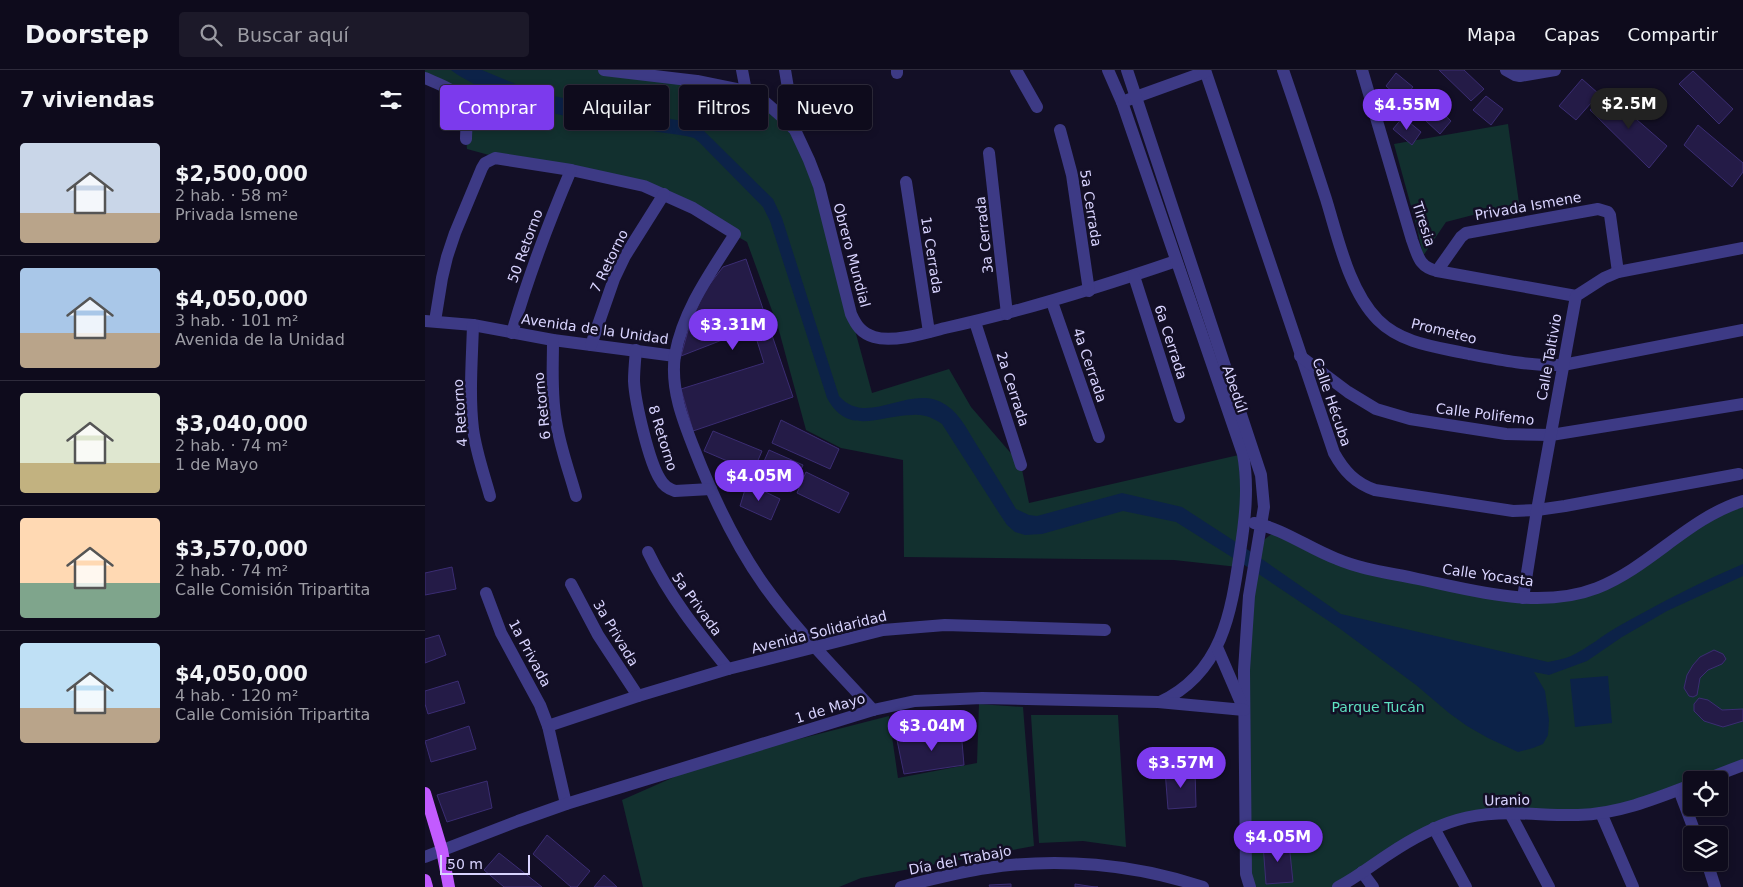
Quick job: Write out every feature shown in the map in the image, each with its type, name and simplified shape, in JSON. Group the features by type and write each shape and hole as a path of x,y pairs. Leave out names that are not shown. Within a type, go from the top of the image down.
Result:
{"main road":[{"path":"425,793 442,850 449,887"},
{"path":"425,880 427,887"}],"street":[{"name":"Obrero Mundial","path":"604,70 696,76 726,85"},
{"path":"742,70 745,85"},
{"path":"785,70 788,85"},
{"path":"1016,70 1037,107"},
{"name":"Abedúl","path":"1108,70 1122,102 1243,454 1246,471 1244,522 1234,595 1217,647 1205,666 1192,681 1172,696 1158,702"},
{"name":"Abedúl","path":"1127,70 1261,475 1264,507 1249,596 1244,670 1246,874 1250,887"},
{"name":"Prometeo","path":"1283,70 1347,264 1366,304 1377,319 1390,330 1419,343 1516,363 1543,365 1563,365 1743,330"},
{"name":"Tiresia","path":"1362,70 1412,240 1424,266 1437,271 1576,296"},
{"path":"1508,72 1520,76 1555,70"},
{"path":"1122,102 1205,71"},
{"name":"Calle Hécuba","path":"1205,71 1334,453 1341,466 1351,477 1363,486 1375,490 1491,508 1537,510 1739,474"},
{"path":"425,78 450,90 463,101 466,108 466,139"},
{"name":"Obrero Mundial","path":"768,105 778,114"},
{"name":"Obrero Mundial","path":"795,130 819,186 851,314 857,326 865,333 874,337 887,339 929,332 1007,314 1089,291 1176,261"},
{"name":"5a Cerrada","path":"1060,130 1072,175 1089,291"},
{"name":"3a Cerrada","path":"989,153 1007,314"},
{"path":"430,321 455,233 482,168 489,160 500,158 571,170 645,186 693,208 735,234 693,302 675,356"},
{"name":"50 Retorno","path":"512,333 529,275 571,170"},
{"name":"1a Cerrada","path":"906,182 929,332"},
{"name":"7 Retorno","path":"591,345 614,278 625,256 664,194"},
{"name":"Privada Ismene","path":"1437,271 1461,237 1473,231 1597,208 1608,212 1610,216 1618,272"},
{"path":"1576,296 1604,278 1618,272 1743,248"},
{"name":"6a Cerrada","path":"1134,276 1179,418"},
{"name":"Calle Taltivio","path":"1523,598 1576,296"},
{"name":"4a Cerrada","path":"1052,302 1099,438"},
{"name":"Avenida de la Unidad","path":"430,321 473,325 553,340 675,356 674,379 679,407 688,433 711,490 745,554 764,585 873,710"},
{"name":"2a Cerrada","path":"975,322 1021,465"},
{"name":"4 Retorno","path":"473,325 471,376 473,429 477,451 490,496"},
{"name":"6 Retorno","path":"553,340 552,376 556,420 561,445 576,496"},
{"name":"8 Retorno","path":"636,350 634,368 635,397 659,479 669,489 675,491 711,490"},
{"name":"Calle Polifemo","path":"1300,356 1348,392 1376,409 1392,415 1506,434 1551,435 1743,404"},
{"name":"Calle Yocasta","path":"1244,522 1261,525 1296,539 1336,559 1359,567 1477,591 1523,598 1551,597 1575,595 1616,580 1639,566 1704,519 1732,504 1743,501"},
{"name":"5a Privada","path":"648,552 660,578 672,597 728,669"},
{"name":"3a Privada","path":"571,584 598,635 638,696"},
{"name":"1a Privada","path":"486,593 501,633 540,705 548,726 566,804"},
{"name":"Avenida Solidaridad","path":"548,726 728,669 883,630 915,626 982,626 1105,630"},
{"path":"1217,647 1244,710"},
{"name":"1 de Mayo","path":"425,856 518,820 566,804 873,710 915,701 953,698 1047,698 1158,702 1244,710"},
{"path":"1728,771 1743,765"},
{"name":"Uranio","path":"1338,887 1390,853 1435,828 1457,820 1483,814 1578,815 1601,813 1645,802 1683,788"},
{"path":"1679,790 1693,826"},
{"path":"1510,813 1549,887"},
{"path":"1601,813 1633,887"},
{"path":"1435,828 1466,887"},
{"name":"Día del Trabajo","path":"901,887 943,876 987,868 1032,863 1071,862 1155,874 1203,887"},
{"path":"1710,871 1715,887"},
{"path":"1362,872 1373,887"}],"green space":[{"path":"425,70 604,70 719,85 679,85 679,130 768,130 768,109 778,114 778,130 790,130 809,160 872,393 949,369 971,407 1021,465 1029,503 1243,454 1238,567 1174,560 904,557 903,460 841,448 806,430 778,327 747,242 664,194 467,149 465,130 554,130 554,85 440,85 440,87 425,78"},
{"path":"1508,124 1519,203 1446,222 1423,256 1394,144"},
{"name":"Parque Tucán","path":"1743,501 1743,765 1727,771 1683,771 1683,783 1623,808 1457,820 1337,887 1255,887 1246,874 1244,710 1255,557 1265,539 1277,530 1336,559 1523,598 1596,588"},
{"path":"979,704 1023,707 1034,846 861,878 839,887 643,887 622,800 706,763 889,716 898,778 977,763"},
{"path":"1031,715 1118,715 1126,847 1083,841 1039,843"}],"water":[{"path":"451,70 482,70 518,85 476,85"},
{"path":"554,96 564,98 564,116 554,113"},
{"path":"669,119 679,120 679,130 702,130 773,199 782,218 839,396 850,405 863,408 919,398 933,399 946,405 964,424 1016,509 1029,515 1037,516 1122,493 1182,507 1259,557 1341,614 1548,662 1571,656 1650,609 1696,585 1743,564 1743,576 1667,611 1622,637 1587,661 1549,675 1534,672 1545,691 1549,720 1548,735 1543,744 1518,752 1467,726 1416,685 1339,628 1176,522 1123,511 1042,534 1025,535 1015,532 1007,525 942,424 921,415 855,421 835,410 827,398 770,221 763,207 699,142 694,138 646,130 669,130"},
{"path":"1608,676 1612,723 1575,727 1570,679"}],"building":[{"path":"1439,70 1464,70 1484,89 1471,101"},
{"path":"1693,71 1733,109 1719,124 1679,84"},
{"path":"1396,73 1413,87 1402,100 1386,86"},
{"path":"1582,79 1599,94 1576,120 1559,106"},
{"path":"1605,92 1667,146 1649,168 1590,110"},
{"path":"1422,94 1451,121 1440,134 1410,106"},
{"path":"1486,96 1503,109 1491,125 1473,110"},
{"path":"1403,117 1421,132 1412,145 1393,129"},
{"path":"1698,125 1743,163 1743,172 1732,187 1684,145"},
{"path":"746,259 793,397 693,431 681,389 764,363 753,328 681,356 691,320 706,289 723,267"},
{"path":"781,420 839,449 830,469 772,443"},
{"path":"713,431 762,451 753,472 704,451"},
{"path":"769,450 803,465 791,492 757,477"},
{"path":"806,472 849,493 839,513 797,493"},
{"path":"747,483 780,499 771,520 740,506"},
{"path":"452,567 456,589 425,595 425,573"},
{"path":"439,635 446,655 425,663 425,639"},
{"path":"1714,650 1723,654 1726,659 1722,664 1708,670 1700,678 1697,695 1689,696 1684,688 1687,675 1700,657"},
{"path":"458,681 465,703 428,714 425,704 425,691"},
{"path":"1699,698 1708,700 1722,710 1743,709 1743,721 1723,727 1704,721 1694,711 1694,704"},
{"path":"469,726 476,749 431,762 425,741"},
{"path":"961,730 964,765 904,774 897,740"},
{"path":"1195,769 1196,807 1168,809 1165,770"},
{"path":"487,781 492,808 447,822 437,795"},
{"path":"547,835 590,871 577,887 571,887 533,854"},
{"path":"1289,843 1293,882 1266,884 1263,844"},
{"path":"499,853 542,887 504,887 484,870"},
{"path":"604,875 617,887 594,887"},
{"path":"1011,884 1011,887 990,887 989,885"},
{"path":"1075,884 1095,887 1075,887"}]}
